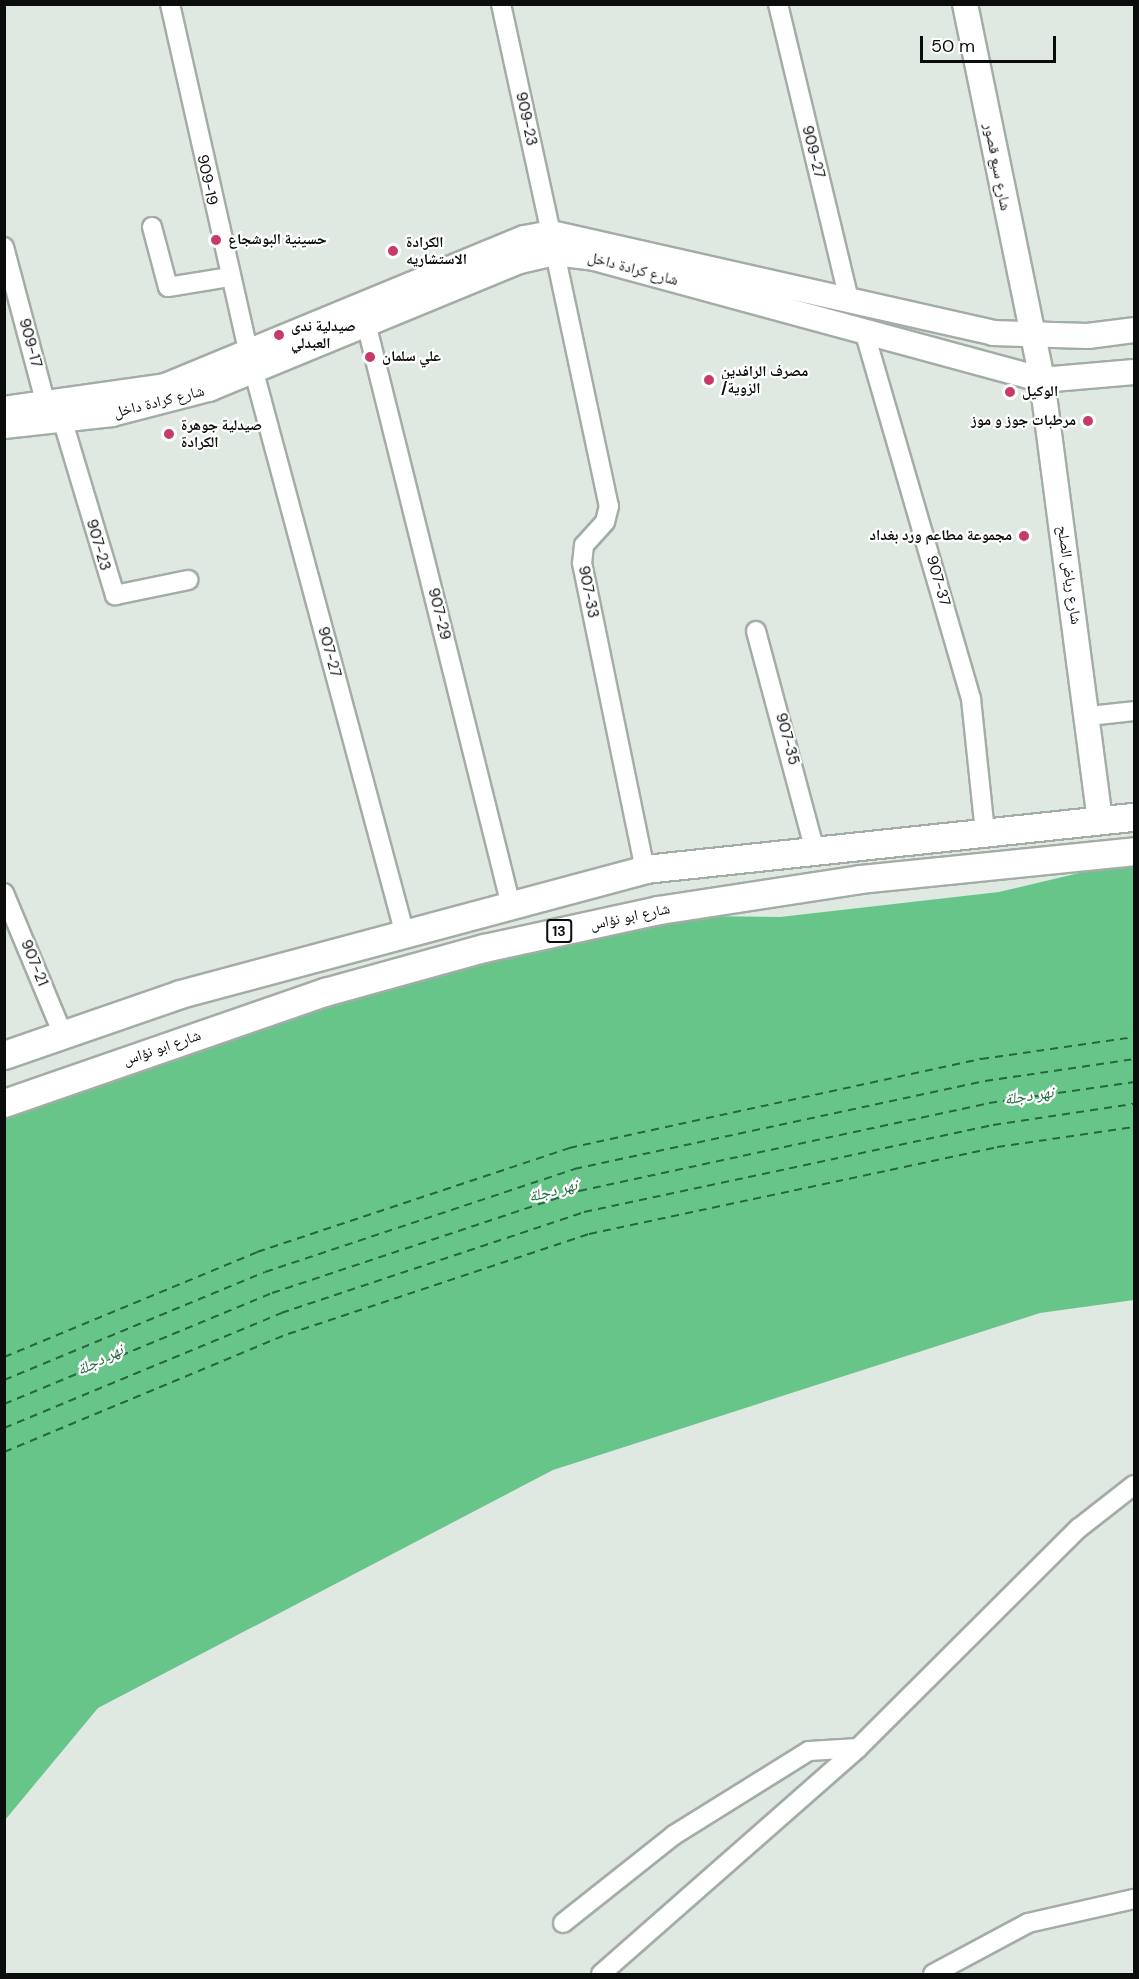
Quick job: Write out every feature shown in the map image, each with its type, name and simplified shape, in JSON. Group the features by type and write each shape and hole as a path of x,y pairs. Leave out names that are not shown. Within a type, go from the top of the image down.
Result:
{"main road":[{"name":"شارع سبع قصور","path":"965,4 1029,330"},
{"name":"شارع كرادة داخل","path":"4,426 63,422 160,404 509,244 553,243 849,299 993,333 1029,330 1088,336 1134,330"},
{"name":"شارع كرادة داخل","path":"4,408 46,405 165,386 252,363 367,327 520,261 553,243 594,258 866,334 1042,380 1134,372"},
{"name":"شارع رياض الصلح","path":"1029,330 1042,380 1089,716 1100,821"},
{"path":"4,1055 62,1032 404,931 645,869 814,848 1134,818"},
{"name":"شارع ابو نؤاس","path":"4,1103 325,992 484,948 658,910 848,881 1134,852"}],"street":[{"name":"909-19","path":"170,4 230,278 252,363"},
{"name":"909-23","path":"501,4 553,243"},
{"name":"909-27","path":"778,4 849,299"},
{"path":"152,227 168,287 230,278"},
{"name":"907-33","path":"553,243 609,506 605,522 584,545 582,563 645,869"},
{"name":"909-17","path":"4,247 46,405"},
{"name":"907-29","path":"367,327 510,902"},
{"name":"907-37","path":"866,334 971,699 984,832"},
{"name":"907-27","path":"252,363 404,931"},
{"name":"907-23","path":"63,422 115,595 188,580"},
{"name":"907-35","path":"756,631 814,848"},
{"path":"1089,716 1134,711"},
{"name":"907-21","path":"4,893 62,1032"},
{"path":"602,1974 858,1748 1079,1528 1134,1485"},
{"path":"563,1923 674,1835 809,1750 858,1748"},
{"path":"933,1974 1028,1923 1134,1899"}],"water":[{"name":"نهر دجلة","path":"1134,860 1134,1300 1040,1313 553,1470 98,1708 5,1820 5,1119 432,970 685,916 780,917 999,892"}],"ferry route":[{"path":"4,1357 257,1252 569,1148 981,1059 1134,1037"},
{"path":"4,1380 265,1272 574,1169 985,1081 1134,1059"},
{"path":"4,1404 272,1293 579,1191 989,1103 1134,1082"},
{"path":"4,1428 281,1313 584,1212 993,1125 1134,1104"},
{"path":"4,1452 288,1334 589,1234 997,1147 1134,1127"}],"place":[{"name":"حسينية البوشجاع","path":"216,240"},
{"name":"الكرادة الاستشاريه","path":"393,251"},
{"name":"صيدلية ندى العبدلي","path":"279,335"},
{"name":"علي سلمان","path":"370,357"},
{"name":"مصرف الرافدين /الزوية","path":"709,380"},
{"name":"الوكيل","path":"1010,392"},
{"name":"مرطبات جوز و موز","path":"1088,421"},
{"name":"صيدلية جوهرة الكرادة","path":"169,434"},
{"name":"مجموعة مطاعم ورد بغداد","path":"1024,536"}]}
